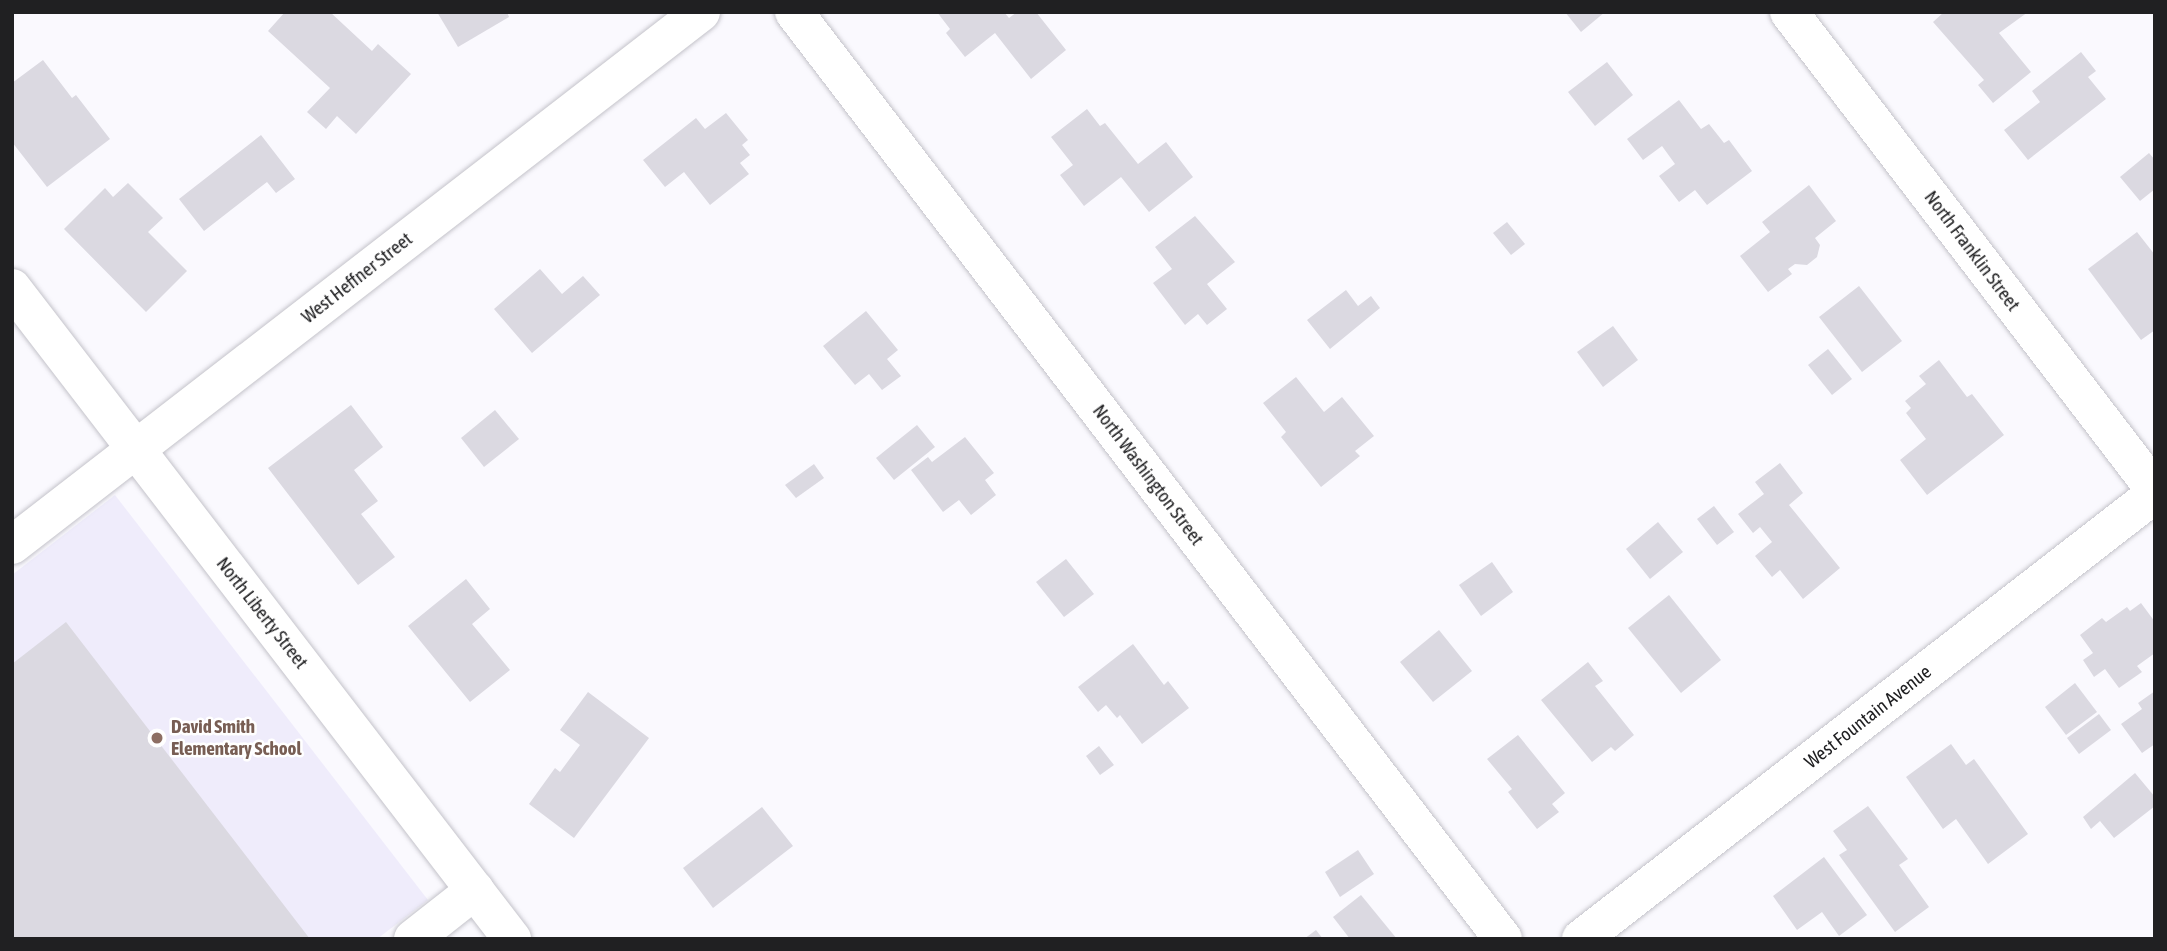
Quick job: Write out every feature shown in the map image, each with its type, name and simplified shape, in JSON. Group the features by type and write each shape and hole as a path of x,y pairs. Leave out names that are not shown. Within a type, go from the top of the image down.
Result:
{"street":[{"name":"West Heffner Street","path":"12,545 701,12"},
{"name":"North Washington Street","path":"794,12 1503,939"},
{"name":"North Franklin Street","path":"1789,12 2155,492"},
{"name":"North Liberty Street","path":"12,288 513,939"},
{"name":"West Fountain Avenue","path":"1581,939 2155,492"},
{"path":"413,939 475,890"}],"shaded area":[{"name":"David Smith Elementary School","path":"115,495 428,900 377,939 12,939 12,575"}],"building":[{"path":"285,12 330,12 372,51 378,44 411,74 356,134 337,116 326,129 307,112 330,88 268,31"},
{"path":"437,12 507,12 509,17 458,47"},
{"path":"937,12 1004,12 1009,18 1017,12 1036,12 1066,50 1031,79 995,33 965,57 946,33 950,29"},
{"path":"1565,12 1605,12 1581,32"},
{"path":"1944,12 2028,12 1999,33 2031,72 1993,103 1978,85 1984,80 1933,22"},
{"path":"2081,52 2096,71 2088,77 2106,99 2028,160 2004,130 2040,102 2032,91"},
{"path":"43,60 72,98 76,95 110,139 47,187 12,142 12,83"},
{"path":"1607,62 1633,95 1595,126 1568,92"},
{"path":"1679,100 1701,129 1709,124 1724,143 1729,140 1752,171 1707,205 1695,190 1679,202 1659,176 1675,164 1662,146 1643,160 1627,139"},
{"path":"1087,109 1100,126 1105,123 1138,164 1166,142 1193,177 1149,212 1121,177 1084,206 1060,175 1073,165 1051,137"},
{"path":"726,113 748,140 742,145 750,155 740,163 749,174 710,205 684,172 665,187 643,160 696,118 705,129"},
{"path":"261,135 295,179 276,193 267,182 204,231 179,199"},
{"path":"2149,153 2155,160 2155,189 2140,201 2120,177"},
{"path":"128,183 163,218 148,232 187,271 146,312 64,229 105,188 113,197"},
{"path":"1809,185 1836,221 1815,238 1820,245 1817,257 1807,265 1795,264 1788,269 1792,274 1768,292 1740,256 1770,232 1762,222"},
{"path":"1195,216 1235,262 1207,284 1227,309 1207,325 1198,314 1185,325 1153,283 1172,269 1155,247"},
{"path":"1507,222 1525,244 1511,255 1493,233"},
{"path":"2137,232 2155,255 2155,330 2141,340 2088,269"},
{"path":"540,269 562,294 583,276 600,295 532,353 494,309"},
{"path":"1859,286 1902,341 1862,372 1819,317"},
{"path":"1346,290 1358,306 1371,296 1380,308 1330,349 1307,320"},
{"path":"866,311 898,350 887,359 901,376 882,390 869,374 855,385 823,346"},
{"path":"1613,326 1638,360 1603,387 1577,352"},
{"path":"1828,349 1852,379 1832,395 1808,365"},
{"path":"1939,360 1967,397 1972,394 2004,435 1927,495 1900,460 1926,439 1906,413 1911,408 1905,401 1926,384 1919,376"},
{"path":"1296,377 1324,412 1342,397 1374,436 1355,451 1360,456 1321,487 1281,437 1286,432 1263,403"},
{"path":"351,405 383,447 354,470 378,501 361,514 395,557 358,585 268,468"},
{"path":"495,410 519,439 484,467 461,438"},
{"path":"917,425 935,447 894,480 876,458"},
{"path":"965,437 994,473 985,480 996,495 971,515 959,500 943,512 911,470 928,457 932,462"},
{"path":"1780,463 1803,493 1789,505 1840,568 1803,599 1780,570 1772,577 1755,556 1772,542 1760,527 1753,533 1738,514 1764,494 1755,482"},
{"path":"814,464 824,478 796,498 785,485"},
{"path":"1714,506 1734,532 1717,545 1697,519"},
{"path":"1658,522 1683,552 1650,579 1626,549"},
{"path":"1066,559 1094,594 1064,617 1036,582"},
{"path":"1492,562 1513,592 1481,616 1459,585"},
{"path":"466,579 490,609 472,624 510,670 470,702 408,626"},
{"path":"1669,595 1721,660 1681,693 1628,628"},
{"path":"2141,603 2155,622 2155,653 2137,666 2142,672 2119,688 2105,669 2094,677 2083,660 2093,653 2080,635 2102,618 2106,622 2127,607 2130,611"},
{"path":"66,622 310,939 12,939 12,664"},
{"path":"1439,630 1472,671 1433,702 1400,662"},
{"path":"1133,644 1164,685 1168,681 1189,708 1142,744 1120,715 1117,718 1106,705 1098,712 1078,687"},
{"path":"1588,662 1603,681 1595,686 1634,735 1615,751 1611,747 1592,762 1541,700"},
{"path":"2075,683 2097,712 2066,735 2045,707"},
{"path":"2155,691 2155,744 2142,753 2121,724 2142,709 2138,703"},
{"path":"588,692 649,738 574,838 529,804 555,768 560,772 580,745 560,730"},
{"path":"2099,714 2111,730 2079,754 2067,738"},
{"path":"1518,735 1565,793 1552,804 1559,812 1537,829 1508,792 1512,789 1487,759"},
{"path":"1951,744 1966,765 1974,759 2028,834 1988,864 1956,819 1943,829 1906,777"},
{"path":"1099,746 1114,765 1100,775 1086,756"},
{"path":"2135,773 2155,797 2155,806 2114,838 2100,821 2091,829 2083,817"},
{"path":"1868,806 1908,859 1899,865 1929,907 1895,932 1839,855 1847,850 1833,831"},
{"path":"762,807 793,846 713,908 683,868"},
{"path":"1358,850 1374,874 1340,897 1325,872"},
{"path":"1824,857 1867,915 1839,936 1822,912 1797,930 1773,896"},
{"path":"1361,895 1397,939 1350,939 1333,917"},
{"path":"1316,930 1323,939 1304,939"}],"place":[{"name":"David Smith Elementary School","path":"157,738"}]}
